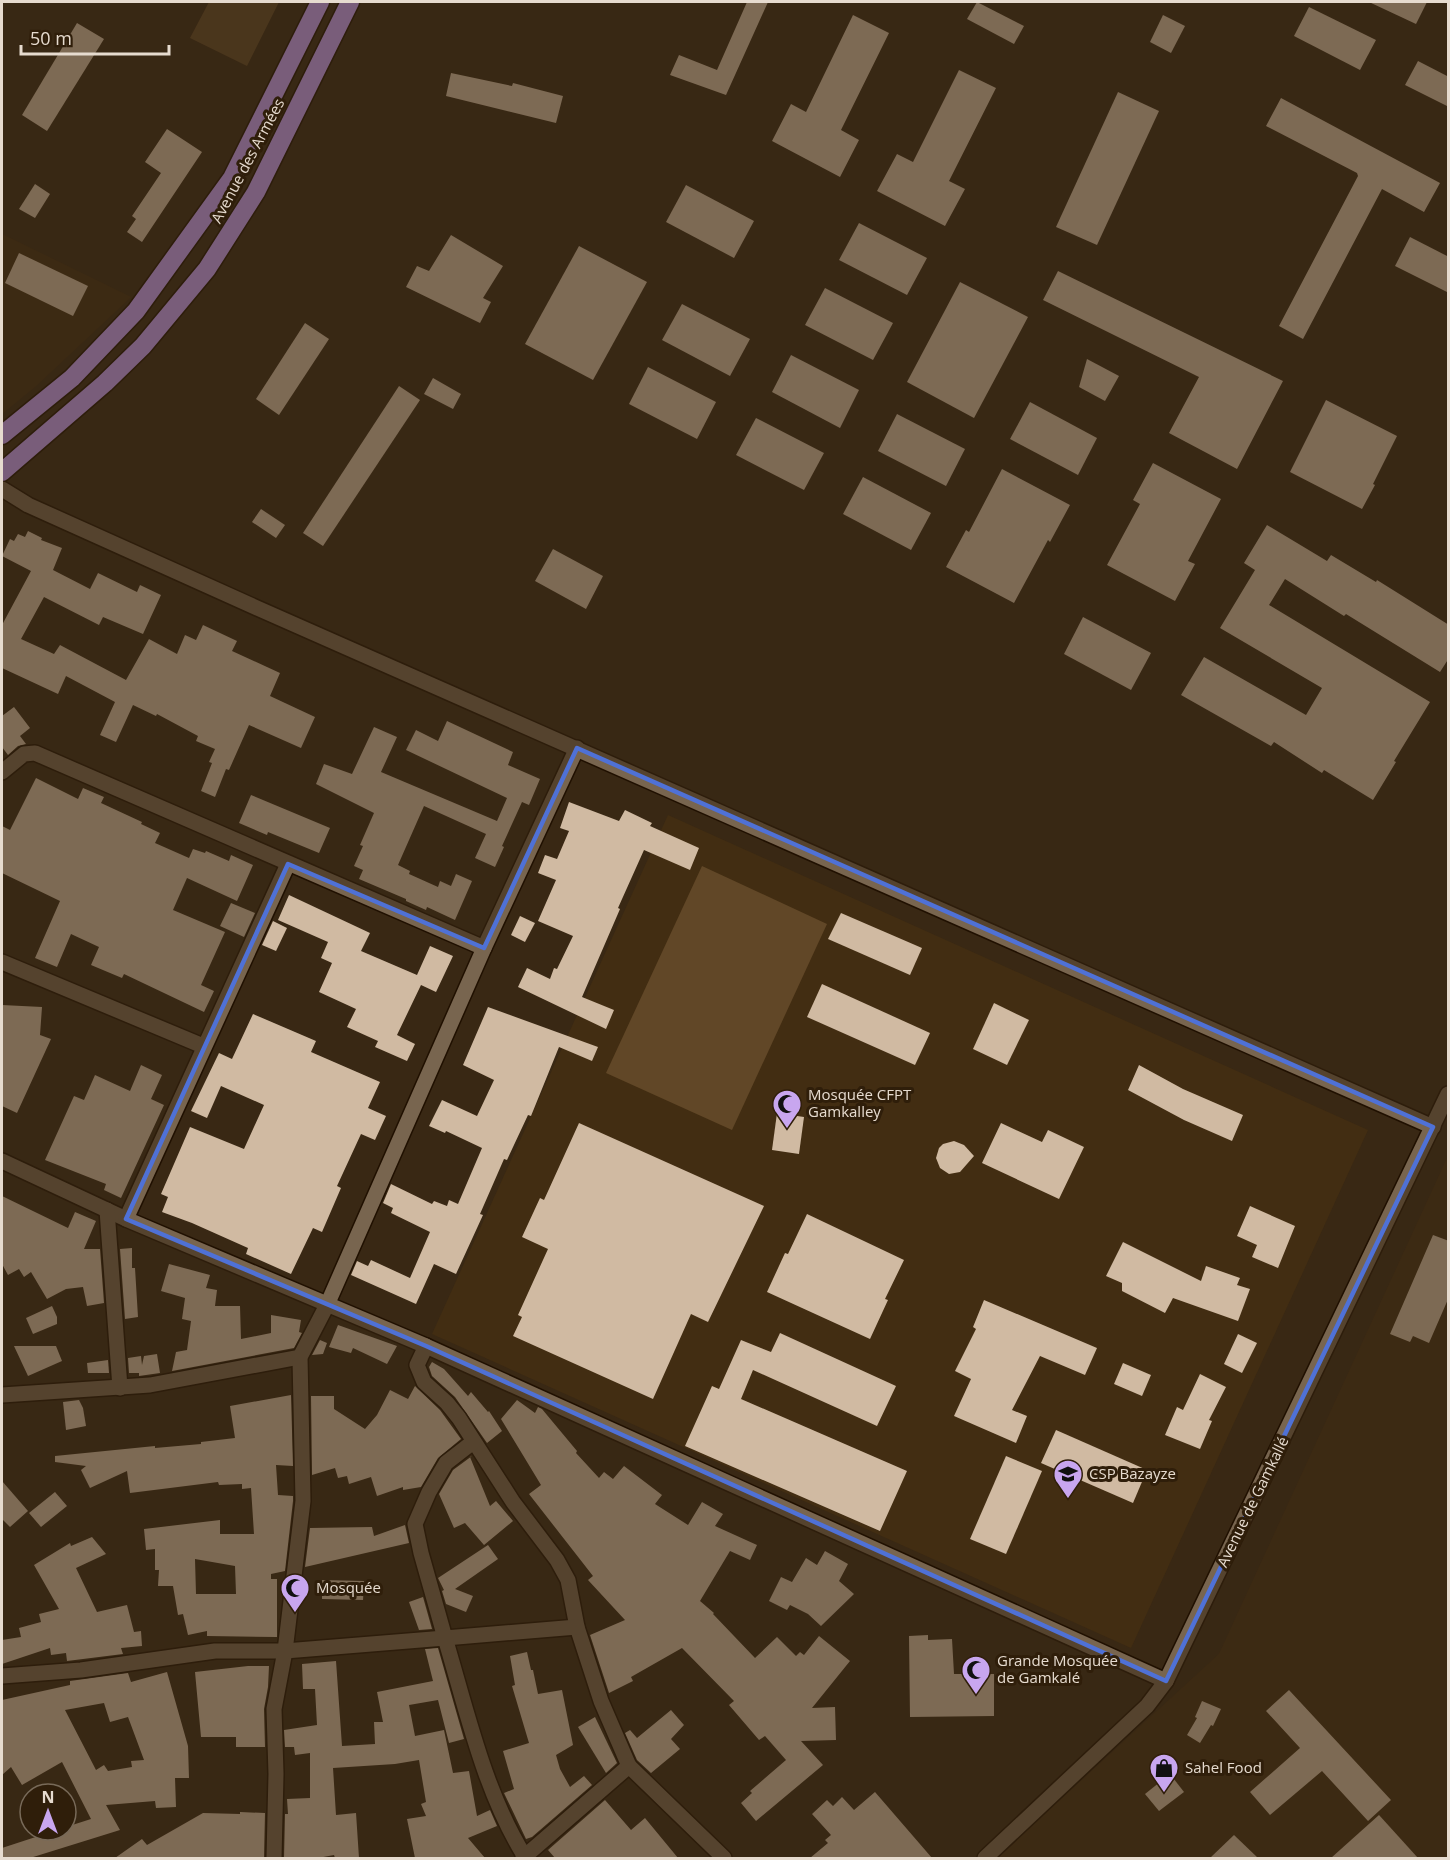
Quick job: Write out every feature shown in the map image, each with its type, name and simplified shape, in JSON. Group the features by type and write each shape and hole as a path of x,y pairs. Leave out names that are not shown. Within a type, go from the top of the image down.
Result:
{"highway":[{"name":"Avenue des Armées","path":"2,435 72,378 136,311 232,178 321,2"},
{"name":"Avenue des Armées","path":"2,472 105,383 143,346 207,269 255,192 350,2"}],"street":[{"path":"2,489 28,505 235,598 1433,1127"},
{"path":"274,1858 276,1774 274,1709 285,1651 303,1501 300,1357 327,1305 484,948 578,748"},
{"path":"2,772 24,754 35,753 484,948"},
{"path":"126,1219 288,864"},
{"path":"2,962 203,1046"},
{"name":"Avenue de Gamkallé","path":"986,1858 1148,1706 1166,1681 1449,1094"},
{"path":"2,1161 126,1219 426,1346 1166,1681"},
{"path":"108,1210 120,1388"},
{"path":"426,1346 417,1365 419,1374 459,1418 513,1502 557,1560 568,1580 578,1628 601,1701 629,1766 724,1858"},
{"path":"2,1395 120,1388 191,1378 300,1357"},
{"path":"473,1442 446,1463 429,1492 415,1524 445,1638 487,1776 513,1838 524,1858 629,1766"},
{"path":"2,1676 81,1670 215,1651 285,1651 578,1628"}],"highlighted area":[{"path":"577,748 1433,1127 1166,1681 426,1346 126,1219 288,864 484,948"}],"shaded area":[{"path":"209,2 279,2 247,66 190,38"},
{"path":"2,234 131,297 36,386 2,414"},
{"path":"668,815 1368,1130 1131,1648 432,1334"},
{"path":"702,866 827,924 732,1130 606,1073"},
{"path":"1448,1156 1448,1858 997,1858 1219,1654"}],"building":[{"path":"747,2 768,2 726,95 670,75 679,55 717,70"},
{"path":"977,2 1024,26 1014,44 967,19"},
{"path":"1369,2 1427,2 1416,24"},
{"path":"1309,7 1376,40 1360,70 1294,36"},
{"path":"853,15 889,33 841,130 859,140 840,177 772,141 791,104 806,112"},
{"path":"1163,15 1185,26 1171,53 1150,42"},
{"path":"77,23 104,39 47,131 22,115"},
{"path":"1418,61 1449,77 1449,107 1405,85"},
{"path":"959,70 996,88 949,181 965,189 945,226 877,191 897,154 913,162"},
{"path":"451,73 512,86 513,83 563,96 556,123 446,96"},
{"path":"1118,92 1159,111 1097,245 1056,227"},
{"path":"1281,98 1440,183 1424,212 1382,189 1303,339 1279,326 1358,176 1357,173 1266,126"},
{"path":"167,129 202,152 142,242 127,232 136,219 132,216 161,173 145,162"},
{"path":"35,184 50,194 35,218 19,209"},
{"path":"686,185 754,221 734,258 666,222"},
{"path":"859,223 927,258 907,295 839,260"},
{"path":"451,235 503,266 483,298 491,302 480,323 406,287 417,266 429,271"},
{"path":"1410,237 1449,257 1449,293 1395,266"},
{"path":"579,246 647,282 593,380 525,344"},
{"path":"19,253 88,286 73,316 5,283"},
{"path":"1058,271 1283,381 1237,469 1169,433 1199,377 1043,300"},
{"path":"960,282 1028,317 974,418 907,382"},
{"path":"825,288 893,323 873,360 805,325"},
{"path":"682,304 750,339 730,376 662,340"},
{"path":"305,323 329,339 279,415 256,399"},
{"path":"791,355 859,390 840,428 772,392"},
{"path":"1087,359 1119,376 1105,401 1079,387"},
{"path":"648,367 716,402 697,439 629,404"},
{"path":"433,378 461,394 453,409 424,394"},
{"path":"399,386 420,400 323,546 303,533"},
{"path":"1326,400 1397,436 1362,509 1290,472"},
{"path":"1030,402 1097,438 1078,475 1010,439"},
{"path":"897,414 965,449 946,486 878,451"},
{"path":"756,418 824,453 804,490 736,455"},
{"path":"1153,463 1221,499 1188,561 1195,564 1175,601 1107,565 1140,504 1133,500"},
{"path":"1002,469 1070,505 1014,603 946,567 966,530 969,532"},
{"path":"863,477 931,513 911,550 843,514"},
{"path":"261,509 285,525 276,538 252,522"},
{"path":"1267,525 1327,561 1331,555 1376,582 1377,580 1449,625 1449,658 1440,672 1285,579 1269,605 1430,702 1373,800 1324,770 1322,773 1274,742 1271,746 1181,695 1204,657 1306,715 1322,688 1220,628 1255,570 1244,563"},
{"path":"28,531 42,538 41,540 62,548 53,570 90,589 98,573 137,592 140,585 161,595 143,634 103,617 99,625 44,597 21,639 54,654 60,645 126,680 149,639 177,654 185,635 196,640 203,625 237,641 232,651 280,673 270,696 315,717 301,748 249,725 229,770 226,769 215,797 201,791 215,749 196,741 198,736 157,714 156,716 133,705 116,742 100,735 115,702 66,676 58,694 2,668 2,625 31,571 2,556 10,539 14,541 18,534 25,537"},
{"path":"553,549 603,576 586,609 535,581"},
{"path":"1083,617 1151,653 1131,690 1064,654"},
{"path":"14,707 30,728 20,736 26,744 18,746 8,755 2,747 2,716"},
{"path":"447,721 513,752 508,765 540,779 529,805 522,802 495,867 475,858 486,834 424,806 398,865 410,871 409,874 438,887 440,881 451,886 456,874 472,881 455,920 427,907 426,910 359,879 363,870 354,866 363,846 360,845 374,813 316,784 324,764 352,774 374,727 397,737 381,772 497,821 507,798 406,750 416,730 438,741"},
{"path":"36,778 78,799 83,788 104,797 101,803 160,833 155,843 189,858 193,849 205,853 206,851 229,861 231,855 253,865 237,901 187,878 173,910 225,932 201,985 214,991 204,1012 124,974 122,978 91,965 99,947 71,934 57,967 35,958 60,901 2,873 2,826 10,830"},
{"path":"251,795 330,828 319,853 239,823"},
{"path":"569,802 619,821 625,810 652,823 650,826 699,848 690,870 644,850 582,997 614,1010 606,1029 518,987 527,968 550,979 573,936 538,921 556,880 538,873 545,855 557,859 569,831 560,828"},
{"path":"289,895 370,933 361,951 417,975 430,946 453,956 436,992 421,985 397,1035 415,1044 407,1061 375,1047 378,1041 347,1027 356,1009 319,992 332,963 321,958 328,942 278,920"},
{"path":"231,903 255,913 244,937 220,926"},
{"path":"841,913 922,948 910,975 828,939"},
{"path":"520,916 535,923 525,942 511,935"},
{"path":"273,921 287,928 276,951 262,945"},
{"path":"822,984 930,1033 915,1065 807,1017"},
{"path":"994,1003 1029,1020 1007,1065 973,1049"},
{"path":"2,1005 42,1007 40,1035 51,1039 17,1113 2,1106"},
{"path":"488,1007 598,1047 592,1061 559,1047 531,1116 528,1115 507,1160 504,1159 480,1214 483,1215 456,1274 434,1264 416,1304 351,1275 357,1261 368,1266 371,1260 410,1278 430,1232 391,1213 393,1208 383,1203 391,1184 432,1204 434,1201 447,1206 449,1200 458,1204 482,1148 446,1131 445,1133 429,1126 442,1100 477,1116 494,1080 463,1065"},
{"path":"253,1014 316,1041 311,1052 380,1082 368,1108 386,1116 375,1140 361,1134 337,1186 341,1188 322,1232 313,1228 291,1274 246,1254 248,1248 162,1212 168,1197 161,1194 190,1127 244,1149 264,1105 221,1086 207,1118 191,1111 219,1053 232,1059"},
{"path":"141,1065 162,1075 151,1099 164,1105 121,1198 104,1190 106,1184 45,1160 74,1096 84,1100 95,1075 130,1091"},
{"path":"1139,1065 1183,1089 1243,1115 1232,1141 1184,1120 1128,1090"},
{"path":"777,1113 804,1117 799,1154 772,1150"},
{"path":"579,1123 764,1206 708,1322 691,1314 653,1399 513,1336 522,1317 518,1315 548,1249 522,1237 540,1198 544,1200"},
{"path":"1001,1123 1042,1142 1048,1130 1084,1147 1059,1199 982,1163"},
{"path":"954,1141 964,1145 974,1156 960,1172 949,1174 940,1168 936,1158 943,1144"},
{"path":"2,1196 68,1228 75,1212 96,1221 84,1249 100,1249 104,1303 87,1306 83,1287 66,1289 47,1299 31,1272 24,1277 19,1269 8,1275 2,1264"},
{"path":"1250,1206 1295,1226 1278,1268 1252,1257 1257,1245 1237,1236"},
{"path":"807,1214 904,1260 885,1299 888,1300 870,1339 767,1292"},
{"path":"1433,1235 1449,1241 1449,1297 1429,1343 1413,1336 1410,1342 1390,1334"},
{"path":"1123,1242 1201,1281 1206,1266 1240,1278 1237,1285 1250,1289 1238,1321 1173,1298 1165,1313 1122,1291 1122,1283 1106,1276"},
{"path":"132,1248 138,1317 125,1319 120,1249"},
{"path":"169,1264 210,1275 206,1288 217,1290 215,1306 240,1306 241,1339 271,1333 271,1315 301,1320 299,1332 302,1333 294,1348 172,1371 176,1352 187,1350 191,1321 182,1319 185,1298 161,1291"},
{"path":"984,1300 1097,1348 1085,1375 1040,1356 1012,1410 1027,1416 1016,1443 954,1416 971,1379 955,1371 976,1329 973,1327"},
{"path":"52,1306 57,1317 57,1324 33,1334 26,1318"},
{"path":"338,1325 397,1346 387,1364 353,1348 351,1353 329,1347"},
{"path":"780,1333 896,1386 877,1426 753,1370 741,1399 907,1471 880,1531 685,1446 712,1386 719,1389 741,1340 771,1352"},
{"path":"1238,1334 1257,1343 1242,1373 1224,1364"},
{"path":"320,1340 327,1343 323,1354 312,1355"},
{"path":"14,1346 56,1346 62,1361 28,1376"},
{"path":"157,1354 160,1373 139,1376 139,1373 129,1373 128,1358 141,1356 142,1365 144,1356"},
{"path":"108,1360 109,1373 88,1373 87,1363"},
{"path":"432,1362 444,1369 468,1396 471,1392 489,1411 502,1431 487,1443 455,1397 432,1376 429,1367"},
{"path":"1123,1363 1151,1375 1142,1396 1114,1384"},
{"path":"1200,1374 1226,1387 1209,1420 1212,1421 1200,1449 1165,1435 1177,1407 1183,1410"},
{"path":"415,1386 440,1410 461,1439 438,1458 421,1487 403,1490 403,1487 377,1496 371,1477 349,1484 347,1476 338,1478 335,1468 312,1475 311,1396 334,1396 334,1409 365,1429 377,1415 390,1390 408,1399"},
{"path":"291,1395 293,1466 276,1465 278,1495 293,1496 285,1571 271,1574 271,1579 277,1579 277,1637 207,1636 207,1631 188,1635 183,1614 178,1615 173,1586 158,1586 159,1570 155,1570 155,1549 146,1550 144,1529 220,1520 220,1534 254,1534 251,1488 242,1489 242,1484 219,1485 218,1482 130,1493 127,1471 90,1488 81,1470 86,1466 55,1462 55,1456 201,1444 201,1442 235,1438 230,1406","holes":["195,1559 235,1566 236,1594 196,1594"]},
{"path":"79,1400 86,1426 66,1430 63,1402"},
{"path":"517,1400 535,1413 538,1407 542,1409 577,1451 576,1453 599,1478 604,1472 613,1479 624,1466 662,1495 655,1504 688,1525 702,1502 723,1514 715,1526 757,1545 750,1560 730,1551 700,1601 755,1658 777,1637 796,1656 800,1652 804,1655 819,1636 850,1661 812,1708 835,1707 836,1740 801,1741 823,1765 756,1821 741,1803 752,1793 750,1791 786,1760 765,1736 759,1740 729,1705 734,1701 682,1648 631,1677 633,1681 609,1693 590,1635 625,1620 588,1580 593,1576 529,1494 541,1485 501,1419"},
{"path":"1056,1430 1147,1470 1133,1503 1041,1463"},
{"path":"1006,1456 1042,1471 1006,1554 970,1539"},
{"path":"470,1457 490,1506 496,1501 513,1521 484,1545 465,1523 454,1528 439,1494 453,1470"},
{"path":"2,1481 28,1511 10,1527 2,1519"},
{"path":"55,1492 67,1506 41,1527 29,1513"},
{"path":"405,1525 409,1543 305,1567 310,1528 372,1527 374,1536"},
{"path":"92,1537 106,1554 76,1568 97,1612 127,1605 134,1632 141,1631 142,1646 121,1648 123,1654 67,1661 66,1653 51,1655 50,1648 2,1664 2,1640 21,1637 19,1628 41,1622 39,1614 59,1609 34,1565 70,1543 71,1546"},
{"path":"488,1545 498,1559 455,1589 473,1596 466,1612 446,1604 442,1591 444,1590 438,1578"},
{"path":"825,1551 848,1564 839,1581 854,1594 821,1626 808,1614 790,1605 787,1610 769,1601 781,1577 792,1582 806,1558 817,1565"},
{"path":"322,1580 364,1581 363,1600 322,1599"},
{"path":"423,1597 432,1629 419,1630 409,1602"},
{"path":"928,1635 928,1640 952,1639 954,1674 994,1674 994,1716 910,1717 909,1636"},
{"path":"438,1648 464,1739 449,1743 438,1700 409,1705 415,1736 444,1730 453,1773 469,1771 477,1816 490,1810 497,1826 468,1838 485,1858 415,1858 407,1819 426,1816 421,1804 426,1802 419,1760 333,1768 336,1815 356,1813 359,1858 335,1858 334,1855 318,1858 284,1858 287,1799 310,1798 310,1753 295,1755 294,1747 285,1747 284,1730 317,1725 315,1689 303,1689 302,1664 336,1661 342,1746 375,1744 374,1722 383,1722 377,1692 433,1681 425,1649"},
{"path":"527,1652 538,1694 562,1690 573,1745 556,1755 560,1769 570,1787 584,1776 592,1785 532,1837 526,1839 504,1793 514,1789 503,1751 529,1743 512,1686 515,1685 510,1656"},
{"path":"269,1666 264,1709 265,1747 236,1747 236,1737 201,1737 195,1672"},
{"path":"167,1672 188,1746 189,1778 175,1778 176,1807 156,1808 155,1801 106,1805 120,1830 30,1858 2,1858 2,1848 20,1842 78,1842 78,1823 91,1819 78,1793 78,1782 72,1782 62,1762 27,1782 20,1782 11,1767 2,1775 2,1700 70,1685 70,1681 128,1673 131,1682","holes":["104,1703 110,1722 128,1717 144,1760 131,1761 132,1767 108,1771 104,1765 96,1770 65,1710"]},
{"path":"1289,1690 1391,1800 1368,1821 1322,1771 1270,1815 1250,1792 1300,1748 1266,1711"},
{"path":"1202,1701 1221,1709 1213,1726 1211,1725 1200,1743 1187,1735 1197,1718 1195,1717"},
{"path":"671,1710 684,1725 671,1739 680,1749 651,1773 637,1760 625,1733 630,1730 637,1738"},
{"path":"595,1717 617,1763 606,1773 578,1727"},
{"path":"1170,1774 1184,1792 1159,1811 1145,1794"},
{"path":"875,1792 932,1858 810,1858 828,1843 825,1840 831,1835 812,1814 827,1800 833,1806 842,1797 854,1810"},
{"path":"605,1800 631,1830 645,1818 678,1858 555,1858 548,1850"},
{"path":"240,1812 265,1813 264,1858 115,1858 142,1839 147,1845 203,1813 240,1814"},
{"path":"1379,1815 1418,1858 1331,1858"},
{"path":"1234,1835 1258,1858 1210,1858"}],"place":[{"name":"Mosquée CFPT Gamkalley","path":"787,1130"},
{"name":"CSP Bazayze","path":"1068,1500"},
{"name":"Mosquée","path":"295,1614"},
{"name":"Grande Mosquée de Gamkalé","path":"976,1696"},
{"name":"Sahel Food","path":"1164,1794"}]}
